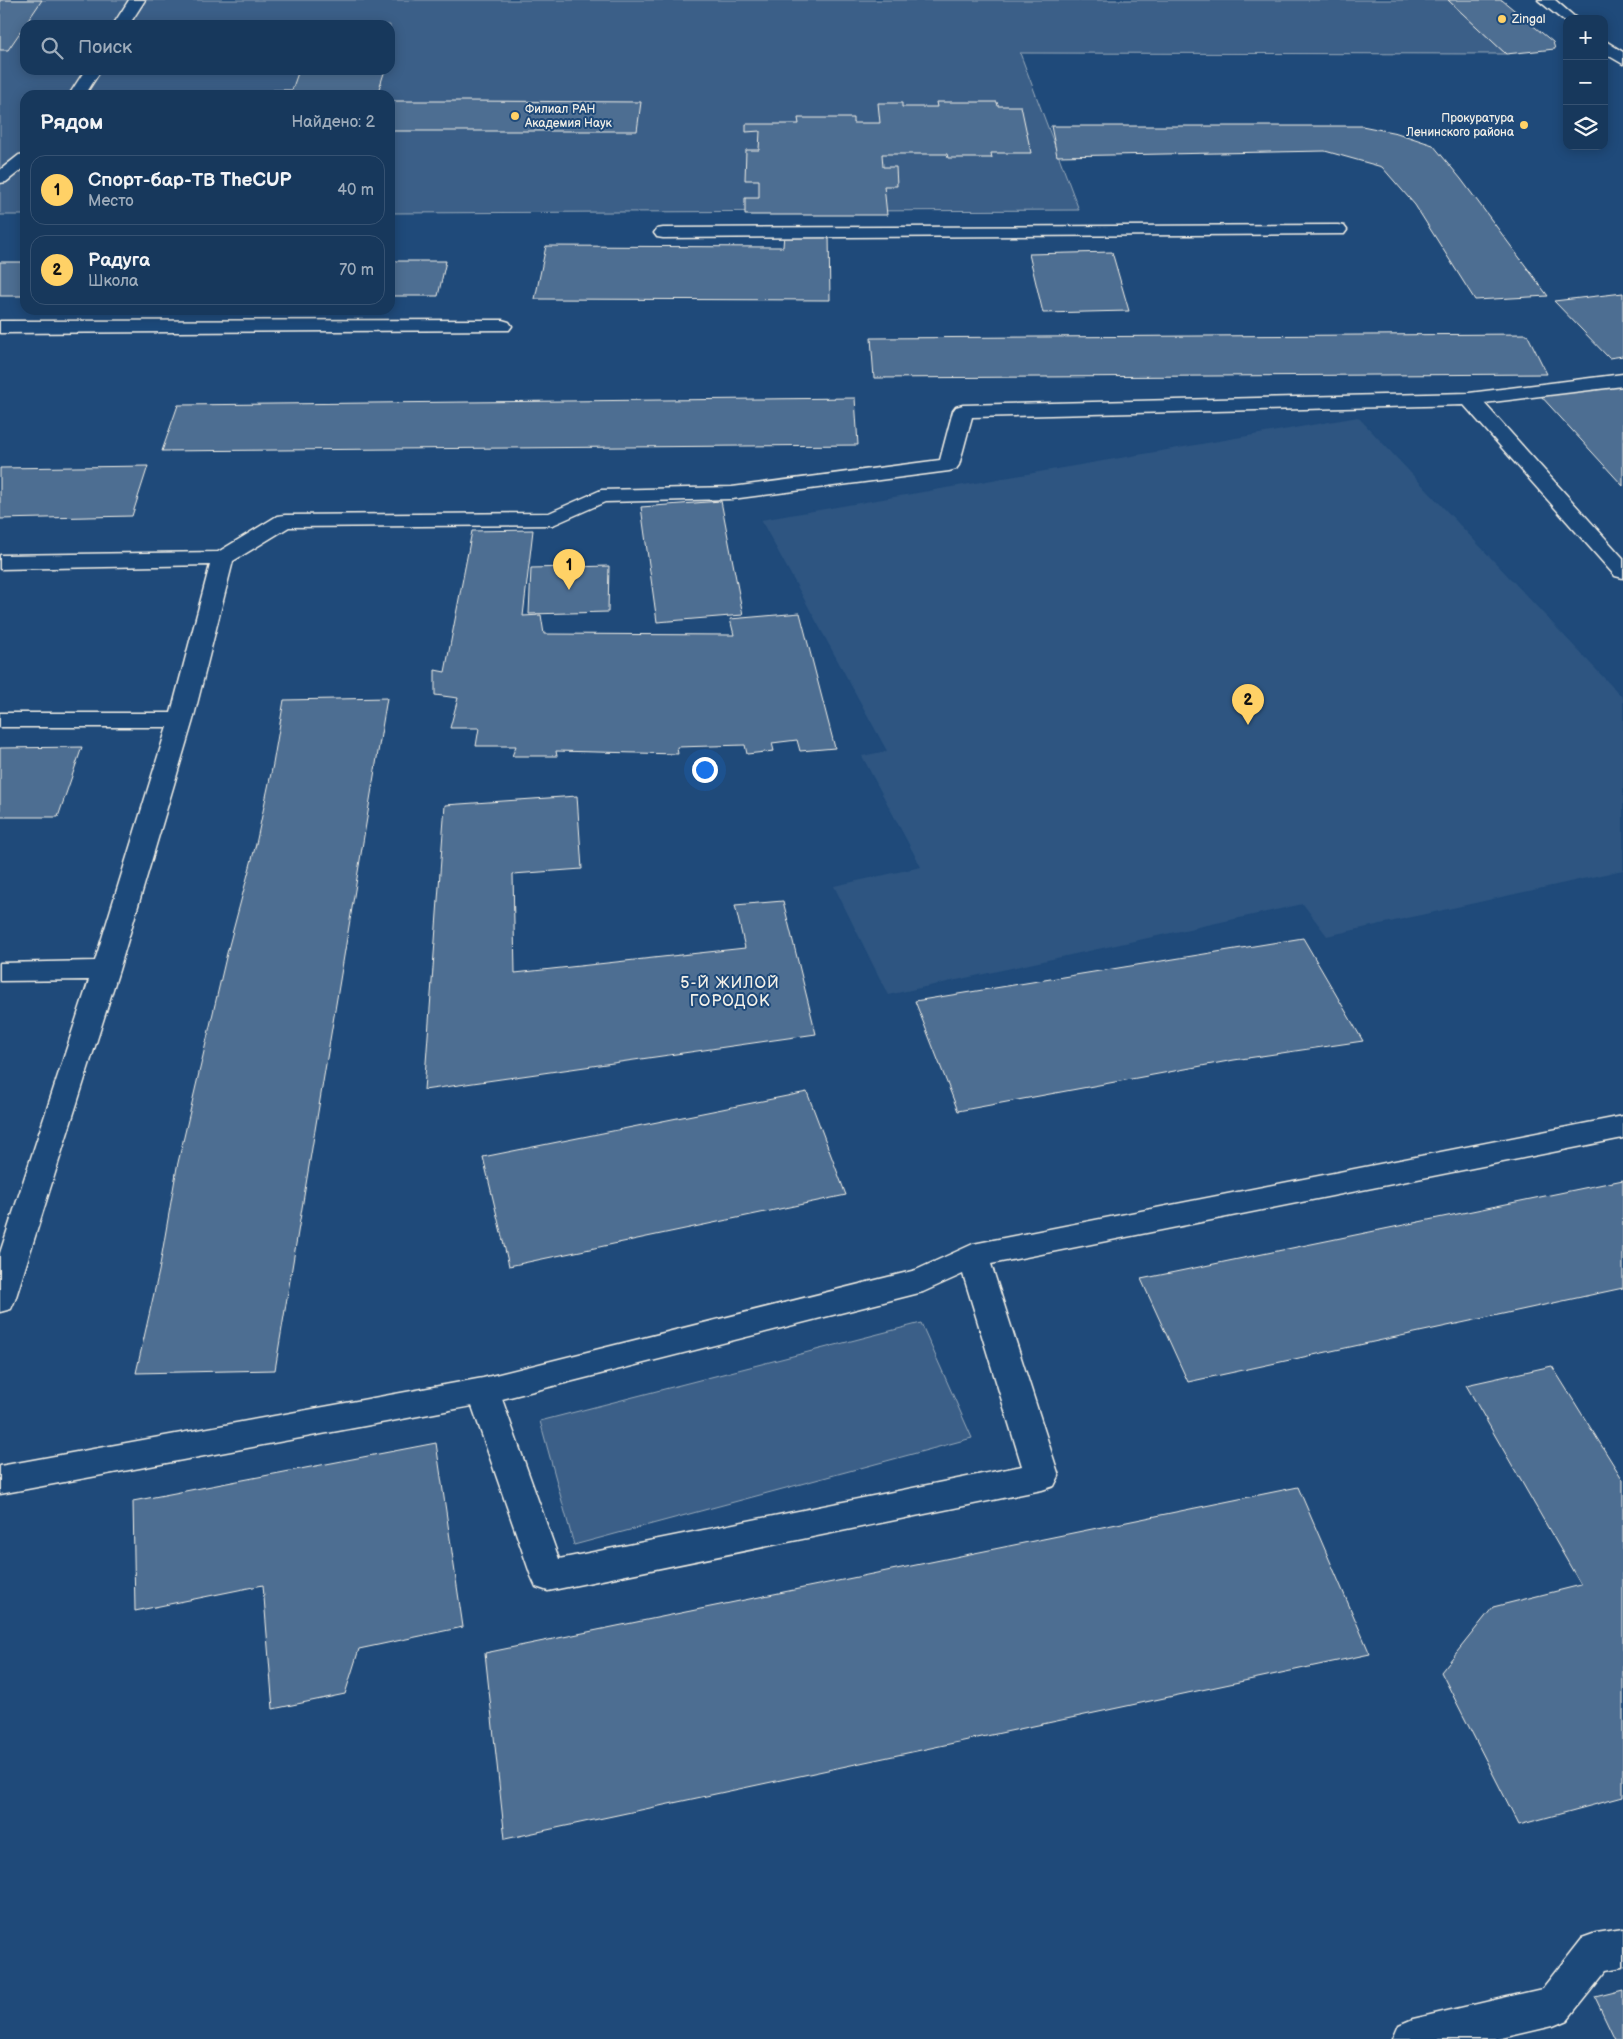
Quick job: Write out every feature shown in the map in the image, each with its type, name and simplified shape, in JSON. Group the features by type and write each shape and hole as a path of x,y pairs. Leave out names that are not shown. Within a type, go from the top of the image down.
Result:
{"street":[{"path":"124,20 137,0"},
{"path":"1546,0 1565,15"},
{"path":"1608,48 1623,60"},
{"path":"80,90 90,75"},
{"path":"0,178 20,164"},
{"path":"663,233 1338,230"},
{"path":"0,327 502,326"},
{"path":"0,562 223,558 285,521 553,519 601,496 732,493 948,466 963,411 1469,399 1623,380"},
{"path":"1469,399 1623,571"},
{"path":"0,1300 106,970 181,720 223,558"},
{"path":"0,720 181,720"},
{"path":"0,972 106,970"},
{"path":"0,1480 483,1391 923,1280 973,1256 1623,1127"},
{"path":"483,1391 548,1576 1042,1476 973,1256"},
{"path":"1412,2039 1553,2006 1596,1952 1623,1948"}],"shaded area":[{"path":"0,0 1448,0 1506,54 1020,53 1079,210 395,213 395,90 20,90 20,215 0,215"},
{"path":"1358,417 1623,698 1623,870 1327,936 1303,904 888,995 834,886 921,867 862,756 887,751 761,520"},
{"path":"921,1323 972,1438 574,1545 540,1421"}],"building":[{"path":"0,0 42,0 28,20 20,20 20,32 8,50 0,50"},
{"path":"1448,0 1502,0 1553,42 1555,49 1506,54"},
{"path":"297,75 383,75 379,90 292,90"},
{"name":"Филиал РАН Академия Наук","path":"395,101 641,102 637,131 395,131"},
{"path":"936,102 997,102 998,106 1021,106 1031,153 991,153 992,158 948,158 947,154 882,154 883,167 896,167 897,186 884,186 887,215 745,215 745,198 759,198 759,180 745,180 746,150 759,150 760,131 746,132 746,124 799,124 798,118 853,118 853,123 880,123 878,103 902,103 902,107 937,107"},
{"path":"1051,126 1362,126 1397,133 1433,145 1461,179 1548,296 1475,300 1415,205 1382,167 1325,151 1057,156"},
{"path":"784,234 829,234 830,300 535,299 546,246 783,247"},
{"path":"1112,252 1129,311 1043,313 1029,254"},
{"path":"395,261 446,261 438,296 395,296"},
{"path":"0,262 20,262 20,296 0,296"},
{"path":"1623,293 1623,356 1609,358 1554,301"},
{"path":"1527,334 1547,374 874,378 871,338"},
{"path":"1623,384 1623,486 1540,395"},
{"path":"855,398 858,445 162,451 178,405"},
{"path":"148,466 132,516 0,519 0,468"},
{"path":"721,501 743,615 657,622 641,507"},
{"path":"533,530 523,616 541,615 544,634 734,635 730,619 800,613 835,748 800,751 797,740 772,743 774,751 747,754 745,745 677,747 678,754 556,751 557,756 512,756 516,746 476,746 479,728 450,728 458,698 435,695 435,670 445,672 472,531"},
{"path":"609,566 608,612 529,614 531,568"},
{"path":"387,698 275,1370 136,1373 159,1271 177,1167 227,953 256,844 284,700"},
{"path":"82,747 58,817 0,817 0,748"},
{"path":"577,796 582,869 513,874 515,973 745,948 735,905 783,901 816,1034 424,1090 445,805"},
{"path":"1303,938 1363,1041 1234,1060 958,1111 915,1001"},
{"path":"807,1092 846,1195 509,1266 483,1157"},
{"path":"1623,1180 1623,1288 1188,1382 1141,1279"},
{"path":"1552,1366 1623,1480 1623,1797 1519,1825 1441,1672 1493,1607 1581,1585 1466,1385"},
{"path":"436,1443 463,1627 359,1649 345,1694 273,1709 263,1585 135,1611 133,1501"},
{"path":"1298,1487 1370,1654 505,1839 485,1653"},
{"path":"1623,1990 1623,2039 1615,2039 1595,1997"}],"place":[{"name":"Zingal","path":"1502,19"},
{"name":"Филиал РАН Академия Наук","path":"515,116"},
{"name":"Прокуратура Ленинского района","path":"1524,125"},
{"name":"Спорт-бар-ТВ TheCUP","path":"569,590"},
{"name":"Радуга","path":"1248,725"}],"district":[{"name":"5-Й ЖИЛОЙ ГОРОДОК","path":"730,992"}]}
